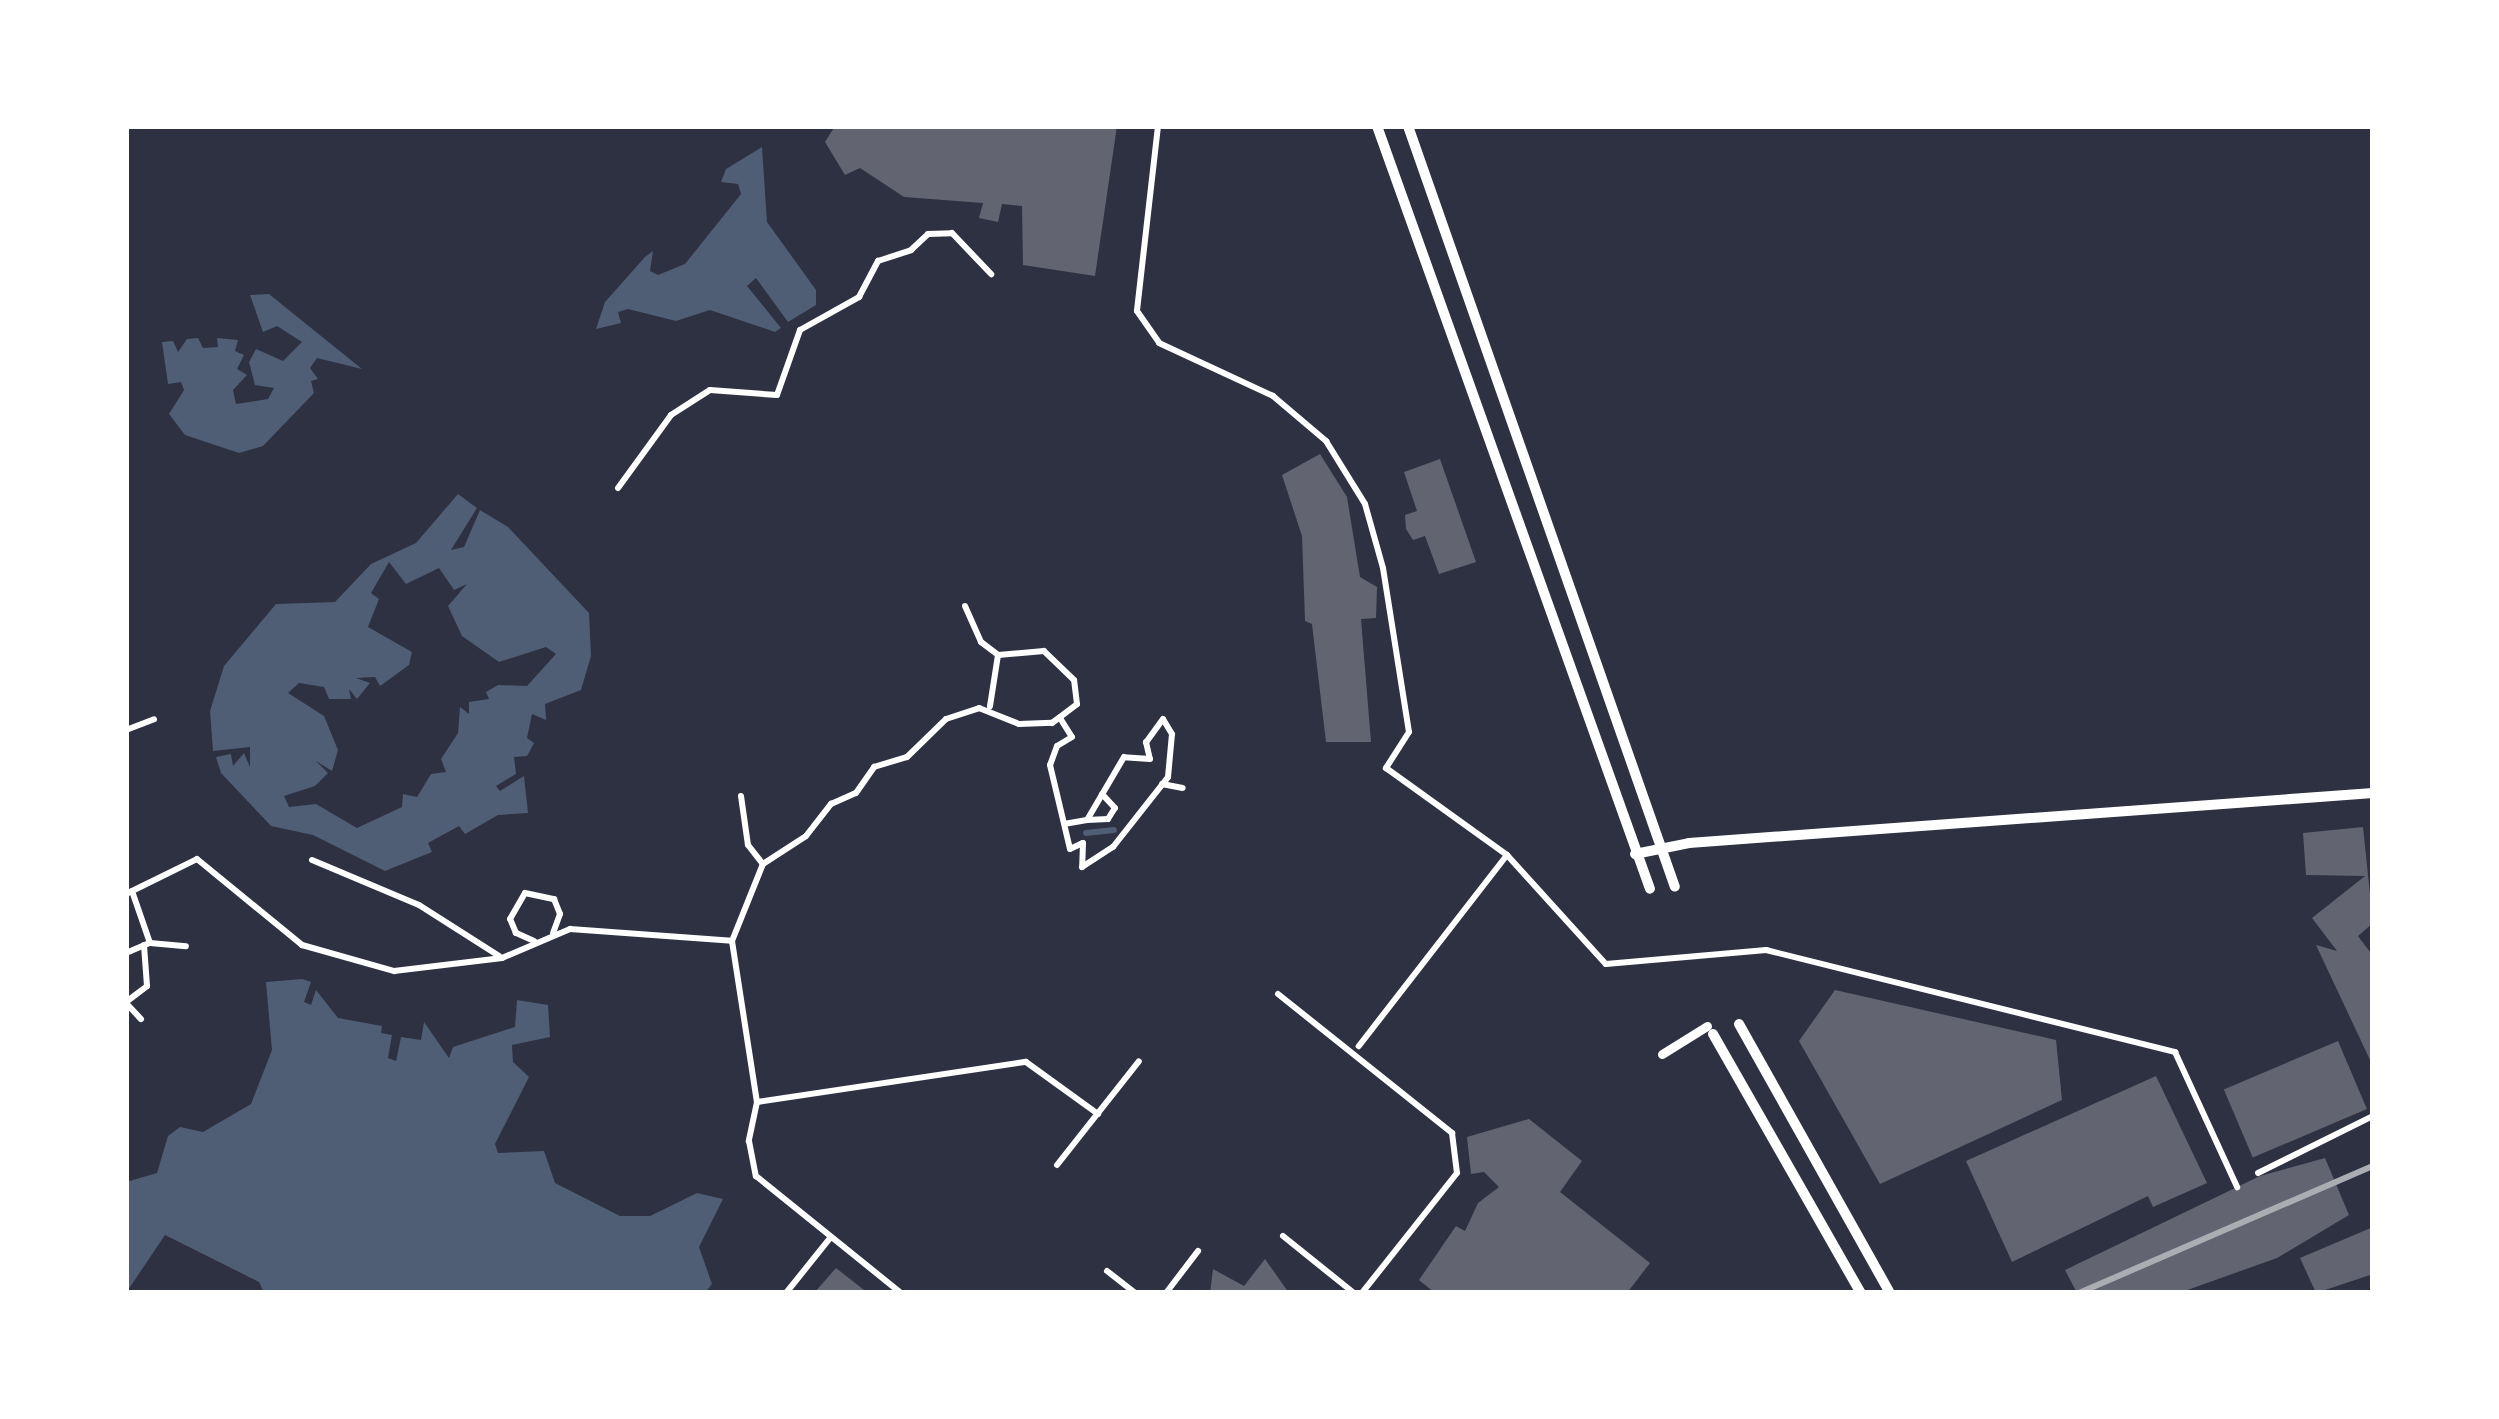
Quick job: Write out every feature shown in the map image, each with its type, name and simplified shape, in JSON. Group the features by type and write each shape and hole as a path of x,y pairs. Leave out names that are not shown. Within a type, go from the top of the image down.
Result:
{"street":[{"path":"1158,126 1137,311 1159,343 1273,396 1326,441 1366,504 1383,568 1408,732 1386,768 1507,855 1606,964 1766,950 2175,1052 2236,1186"},
{"path":"1377,126 1650,890"},
{"path":"1408,126 1675,887"},
{"path":"618,488 671,415 710,390 777,395 800,330 859,297 878,261 928,234 952,233 969,241 991,274"},
{"path":"901,1293 756,1176 749,1141 758,1102 732,941 763,864 806,836 831,804 856,793 874,767 907,757 946,718 990,706 1019,724 1060,718 1078,704 1074,680 1044,651 998,655 980,642 965,606"},
{"path":"990,706 998,655"},
{"path":"1060,718 1072,737 1057,746 1050,765 1070,849 1083,843 1082,867 1113,847 1162,784 1172,765 1163,718 1146,742 1150,759 1124,757 1087,820"},
{"path":"126,730 154,719"},
{"path":"1162,784 1183,788"},
{"path":"1635,854 2373,793"},
{"path":"1065,824 1108,819 1115,808 1102,794"},
{"path":"741,796 748,844 763,864"},
{"path":"1359,1046 1507,855"},
{"path":"141,1019 126,1003 147,986 147,944 129,893 196,859 285,936 332,956 413,971 502,958 552,935 641,928 732,941"},
{"path":"312,860 419,905 502,958"},
{"path":"538,941 522,938 510,919 525,893 554,899 560,914 552,935"},
{"path":"126,953 147,944 186,946"},
{"path":"1278,994 1452,1133 1457,1173 1358,1293 1283,1236"},
{"path":"1739,1024 1889,1293"},
{"path":"1662,1054 1710,1030 1861,1293"},
{"path":"1057,1165 1139,1061"},
{"path":"758,1102 1026,1062 1098,1114"},
{"path":"2258,1173 2304,1156 2373,1116"},
{"path":"787,1293 830,1238"},
{"path":"1166,1293 1198,1251"},
{"path":"1107,1271 1135,1293"}],"water":[{"path":"762,147 767,222 816,290 816,305 788,322 756,278 747,286 781,328 775,332 710,310 676,321 628,309 618,312 621,323 596,329 605,302 653,251 650,271 658,275 685,264 741,194 738,184 721,182 726,169"},
{"path":"269,294 362,369 317,358 310,368 318,379 311,381 314,393 263,446 239,453 185,435 169,414 184,390 181,382 168,384 162,342 173,341 178,352 187,339 198,338 203,348 218,347 217,338 238,340 235,351 244,355 237,369 247,375 233,390 236,404 268,399 274,388 255,385 249,362 256,349 283,361 302,342 277,326 263,332 250,295"},
{"path":"458,494 477,508 451,550 464,547 480,510 508,527 589,613 591,656 581,690 545,704 546,720 532,714 527,738 534,743 527,756 514,757 516,774 496,786 500,791 524,776 528,813 498,815 465,834 459,826 428,843 432,852 385,871 313,835 271,826 221,773 216,757 231,754 233,766 244,753 250,767 250,747 213,751 210,711 224,666 276,604 335,602 371,564 416,543","holes":["389,562 406,584 439,568 454,590 467,584 448,606 462,636 499,662 546,647 556,654 527,686 498,685 486,692 489,699 469,702 469,714 460,707 458,733 441,759 446,772 431,774 417,797 403,794 402,807 357,828 316,804 289,807 284,796 315,786 328,773 316,761 332,771 338,750 324,716 288,693 299,683 324,687 329,699 351,699 349,689 357,699 370,683 356,678 375,677 380,686 409,665 412,652 368,627 379,599 371,593"]},
{"path":"266,982 311,982 304,1002 311,1005 316,990 338,1018 382,1026 381,1033 392,1035 388,1058 396,1061 401,1037 421,1040 424,1022 449,1058 453,1047 515,1027 517,1000 548,1005 550,1037 512,1045 513,1062 529,1077 495,1144 498,1153 544,1151 555,1183 620,1216 650,1216 697,1193 723,1199 699,1247 712,1284 705,1293 264,1293 259,1282 165,1235 126,1293 126,1182 157,1173 168,1136 180,1127 203,1132 251,1104 272,1050"}],"building":[{"path":"835,126 1117,126 1095,276 1023,265 1022,206 1002,204 998,222 979,218 983,203 904,197 860,168 845,175 825,142"},
{"path":"1320,454 1347,497 1360,577 1377,587 1376,618 1361,619 1371,742 1326,742 1312,624 1305,621 1302,536 1282,475"},
{"path":"1440,459 1476,562 1439,574 1425,536 1413,540 1406,529 1405,515 1417,511 1404,472"},
{"path":"2363,827 2373,923 2358,936 2373,956 2370,1060 2316,945 2337,951 2312,918 2365,876 2306,875 2303,833"},
{"path":"1835,990 2056,1040 2062,1100 1880,1184 1799,1041"},
{"path":"2338,1041 2367,1109 2253,1158 2224,1089"},
{"path":"2156,1076 2207,1183 2153,1207 2148,1196 2012,1262 1966,1161"},
{"path":"1529,1119 1582,1161 1560,1192 1650,1263 1627,1293 1435,1293 1419,1280 1456,1226 1465,1231 1478,1203 1499,1187 1484,1172 1471,1174 1467,1137"},
{"path":"2325,1158 2349,1215 2277,1258 2179,1293 2077,1293 2065,1270 2260,1176"},
{"path":"2373,1227 2373,1274 2316,1293 2300,1258"},
{"path":"1265,1259 1289,1293 1210,1293 1213,1269 1244,1286"},
{"path":"836,1268 868,1293 814,1293"}],"waterway":[{"path":"1086,833 1114,830"}],"railway":[{"path":"2079,1293 2373,1166"}]}
